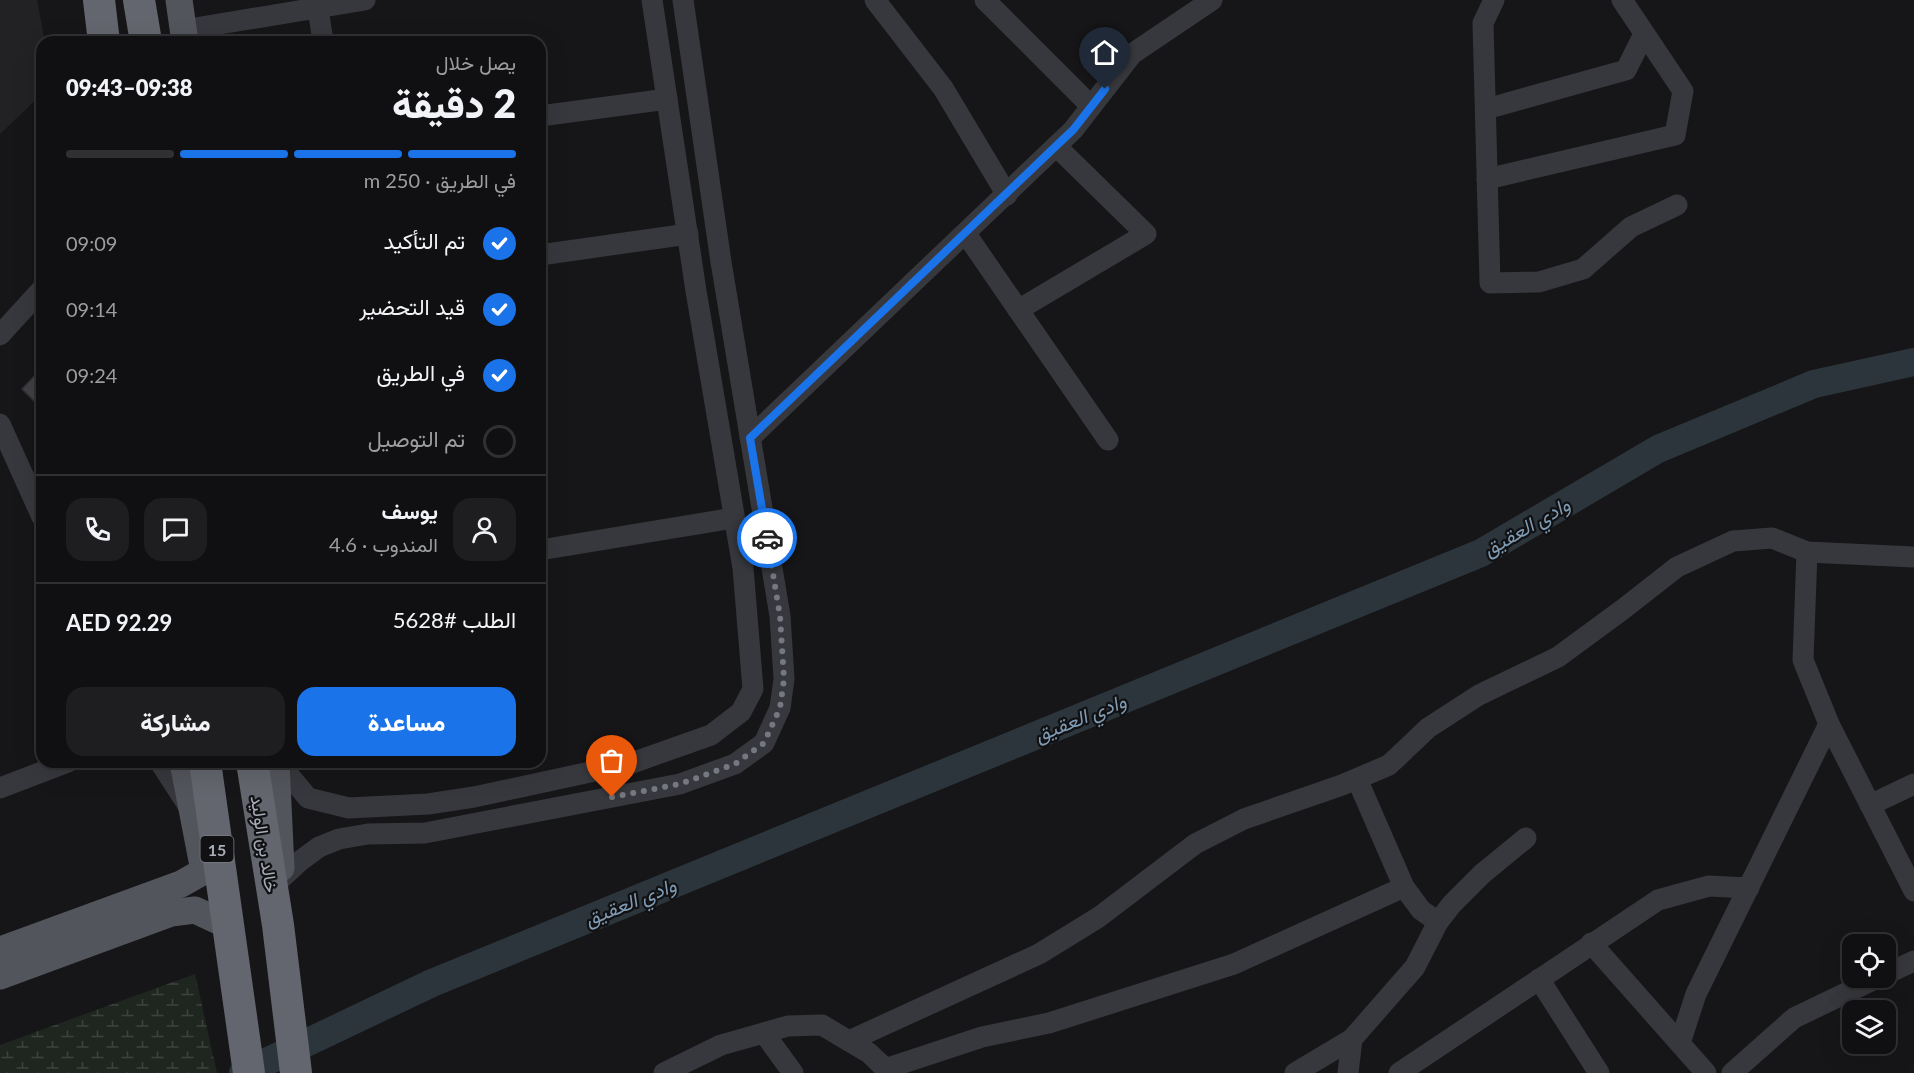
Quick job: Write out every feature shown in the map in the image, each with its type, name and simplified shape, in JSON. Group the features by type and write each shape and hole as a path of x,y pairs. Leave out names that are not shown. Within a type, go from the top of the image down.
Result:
{"highway":[{"path":"139,0 145,36"},
{"name":"15","path":"205,768 211,861 228,930 249,1073"},
{"name":"خالد بن الوليد","path":"253,768 276,901 296,1073"}],"main road":[{"path":"179,0 184,36"},
{"path":"0,950 159,893 211,861 194,815 184,768"},
{"path":"276,901 277,768"},
{"path":"0,976 171,913 195,910 228,930"}],"street":[{"path":"184,36 365,0"},
{"path":"282,768 308,798 349,808 428,804 474,797 632,763 711,735 741,712 753,688 743,568 652,0"},
{"path":"276,901 319,847 339,839 368,834 431,832 680,784 735,764 764,743 780,708 784,679 780,616 721,262 683,0"},
{"path":"875,0 943,88 1007,195"},
{"path":"985,0 1091,106"},
{"path":"750,438 1073,130 1132,54 1212,0"},
{"path":"1494,0 1483,23 1490,283 1539,282 1583,269 1631,227 1677,206"},
{"path":"1487,179 1676,135 1683,91 1622,0"},
{"path":"318,8 322,36"},
{"path":"1486,109 1626,70 1644,33"},
{"path":"546,115 667,99"},
{"path":"675,152 704,144"},
{"path":"1018,310 1146,234 1056,146"},
{"path":"546,254 688,234"},
{"path":"966,234 1108,440"},
{"path":"0,335 36,296"},
{"path":"0,424 36,504"},
{"path":"546,549 734,518"},
{"path":"849,1041 1039,954 1099,917 1195,844 1244,819 1357,779 1389,765 1428,728 1479,695 1558,657 1677,567 1733,541 1772,538 1807,552 1914,557"},
{"path":"1807,552 1803,660 1829,724 1914,891"},
{"path":"1680,1043 1696,994 1829,724"},
{"path":"1,786 51,768"},
{"path":"164,768 194,815"},
{"path":"1357,779 1404,887 1420,910 1438,922"},
{"path":"1870,805 1914,784"},
{"path":"428,804 431,832"},
{"path":"1295,1073 1352,1039 1415,967 1438,922 1452,904 1482,874 1526,838"},
{"path":"1399,1073 1658,900 1709,886 1749,888"},
{"path":"664,1073 721,1045 788,1026 822,1025 869,1053 888,1071 982,1037 1049,1023 1234,964 1404,887"},
{"path":"1591,943 1706,1073"},
{"path":"1896,969 1914,961"},
{"path":"1539,979 1599,1073"},
{"path":"1732,1073 1794,1018 1856,988"},
{"path":"764,1032 793,1073"},
{"path":"1348,1073 1352,1039"}],"shaded area":[{"path":"0,0 37,0 44,36 36,36 36,100 0,134"}],"green space":[{"path":"195,974 217,1073 0,1073 0,1045"}],"building":[{"path":"36,374 36,403 22,389"}],"waterway":[{"name":"وادي العقيق","path":"243,1073 432,983 1481,553 1658,449 1814,384 1914,362"}],"way so far":[{"path":"612,797 680,784 735,764 764,743 780,708 784,679 780,616 767,538"}],"route":[{"path":"767,538 750,438 1007,195 1073,130 1105,89"}]}
